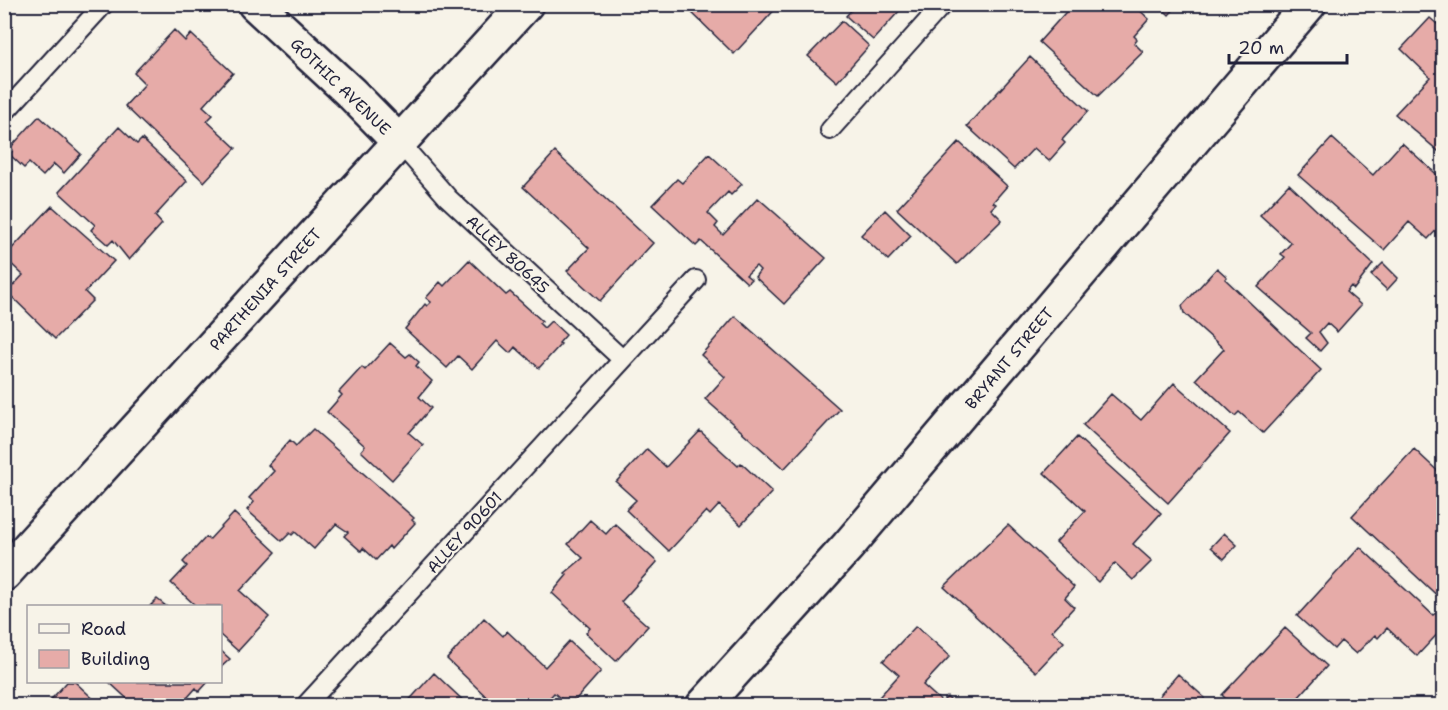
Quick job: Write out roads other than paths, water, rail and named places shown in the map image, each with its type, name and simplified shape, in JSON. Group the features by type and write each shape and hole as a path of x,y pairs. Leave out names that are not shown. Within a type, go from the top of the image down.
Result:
{"street":[{"name":"GOTHIC AVENUE","path":"255,4 400,142"},
{"name":"PARTHENIA STREET","path":"4,574 526,4"},
{"name":"BRYANT STREET","path":"703,705 855,537 1309,4"}],"lane":[{"path":"4,112 104,4"},
{"path":"830,130 943,4"},
{"name":"ALLEY 80645","path":"400,142 448,198 622,359"},
{"name":"ALLEY 90601","path":"305,705 696,280"}]}
